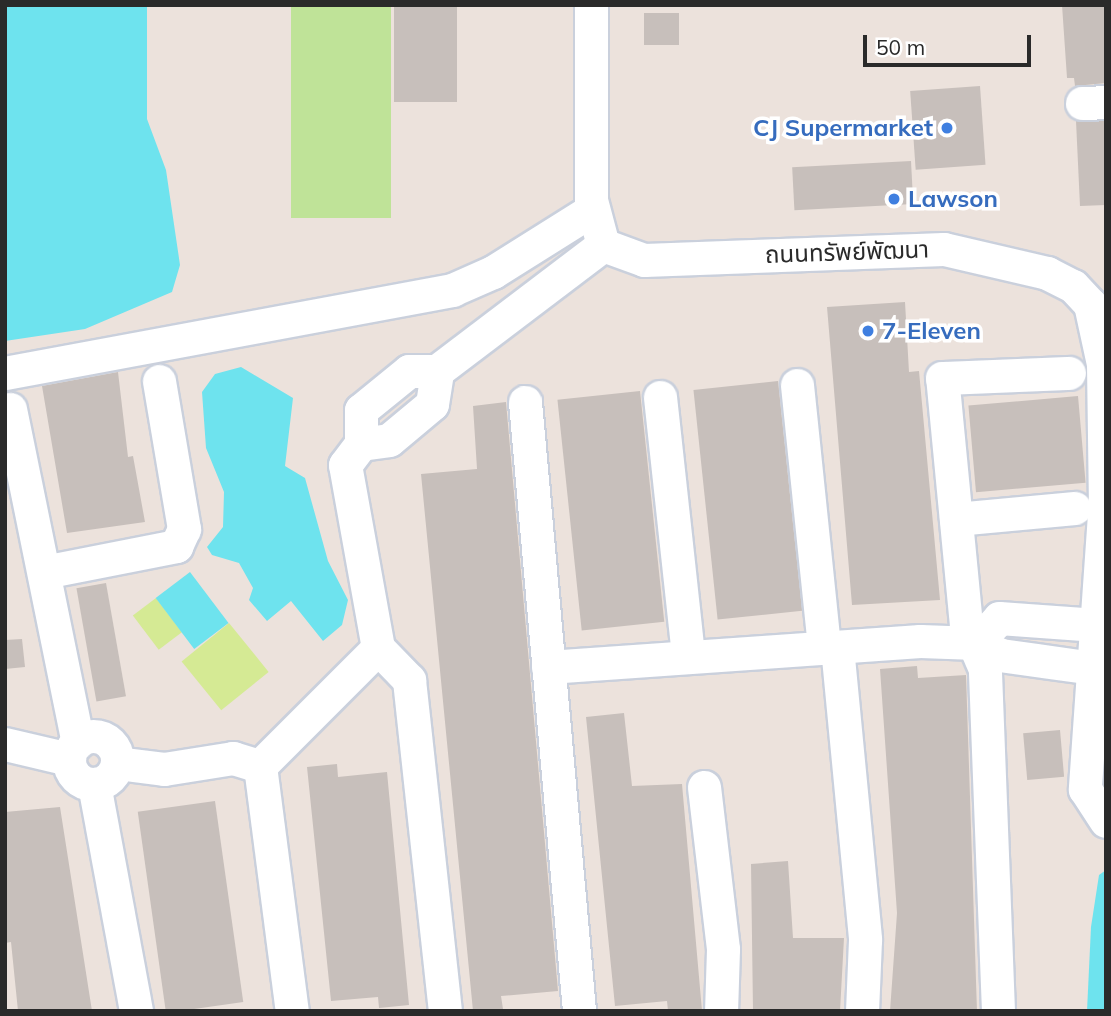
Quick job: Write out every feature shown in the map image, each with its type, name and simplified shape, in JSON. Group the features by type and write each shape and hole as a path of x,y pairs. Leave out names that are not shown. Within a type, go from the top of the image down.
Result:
{"street":[{"path":"445,1011 410,680 379,648 345,465 361,444 389,440 432,404 437,371 603,245 592,211 591,5"},
{"path":"5,373 452,290 493,272 592,211"},
{"name":"ถนนทรัพย์พัฒนา","path":"603,245 644,260 944,249 1047,273 1073,286 1098,304 1103,377 1105,500 1085,789 1106,821"},
{"path":"998,1011 985,668 966,625 942,378 1069,373"},
{"path":"44,572 160,554 176,546 184,529 159,381"},
{"path":"797,385 865,940 862,1011"},
{"path":"660,397 688,655"},
{"path":"526,402 579,1011"},
{"path":"10,409 44,572 78,778 233,758 260,766"},
{"path":"956,519 1074,508"},
{"path":"976,643 999,618 1097,625"},
{"path":"548,667 688,655 976,643 1001,654 1093,668"},
{"path":"260,766 379,648"},
{"path":"5,744 74,750"},
{"path":"260,766 292,1011"},
{"path":"105,774 136,1011"},
{"path":"704,787 723,949 721,1011"}],"green space":[{"path":"291,5 391,5 391,218 291,218"},
{"path":"156,598 182,632 159,650 133,615"},
{"path":"229,623 269,672 221,710 182,661"}],"water":[{"path":"5,5 147,5 147,119 166,170 180,265 172,292 85,329 5,341"},
{"path":"241,367 293,398 285,466 305,478 328,561 348,600 342,625 323,641 291,601 267,621 249,600 253,588 239,563 212,555 207,547 223,527 224,492 206,448 202,392 215,374"},
{"path":"190,572 229,623 194,649 156,598"},
{"path":"1106,870 1106,1011 1087,1011 1091,927 1099,875"}],"building":[{"path":"394,5 457,5 457,102 394,102"},
{"path":"1062,5 1106,5 1106,83 1075,86 1074,78 1067,78"},
{"path":"644,13 679,13 679,45 644,45"},
{"name":"CJ Supermarket","path":"980,86 986,165 916,170 910,91"},
{"path":"1076,121 1106,121 1106,205 1080,206"},
{"path":"911,161 913,204 794,210 792,167"},
{"path":"905,302 909,372 919,371 940,600 852,605 827,307"},
{"path":"118,372 128,457 133,456 145,522 67,533 42,386"},
{"path":"778,381 802,611 718,620 693,390"},
{"path":"640,391 664,622 582,630 557,400"},
{"path":"1078,396 1086,483 976,492 968,406"},
{"path":"506,402 558,991 501,996 503,1009 473,1011 421,474 477,469 473,406"},
{"path":"106,583 126,696 96,701 76,588"},
{"path":"22,639 25,667 5,669 5,640"},
{"path":"917,666 918,678 966,675 977,1011 890,1011 897,913 880,669"},
{"path":"624,713 632,786 682,784 702,1011 668,1011 667,1001 615,1006 586,717"},
{"path":"1060,730 1064,777 1027,780 1023,733"},
{"path":"337,764 338,777 387,772 409,1005 379,1008 378,997 331,1001 307,767"},
{"path":"215,801 243,1002 166,1011 138,812"},
{"path":"60,807 92,1011 18,1011 11,942 5,943 5,812"},
{"path":"788,861 793,938 844,938 840,1011 753,1011 751,864"}],"place":[{"name":"CJ Supermarket","path":"947,128"},
{"name":"Lawson","path":"894,199"},
{"name":"7-Eleven","path":"868,331"}]}
